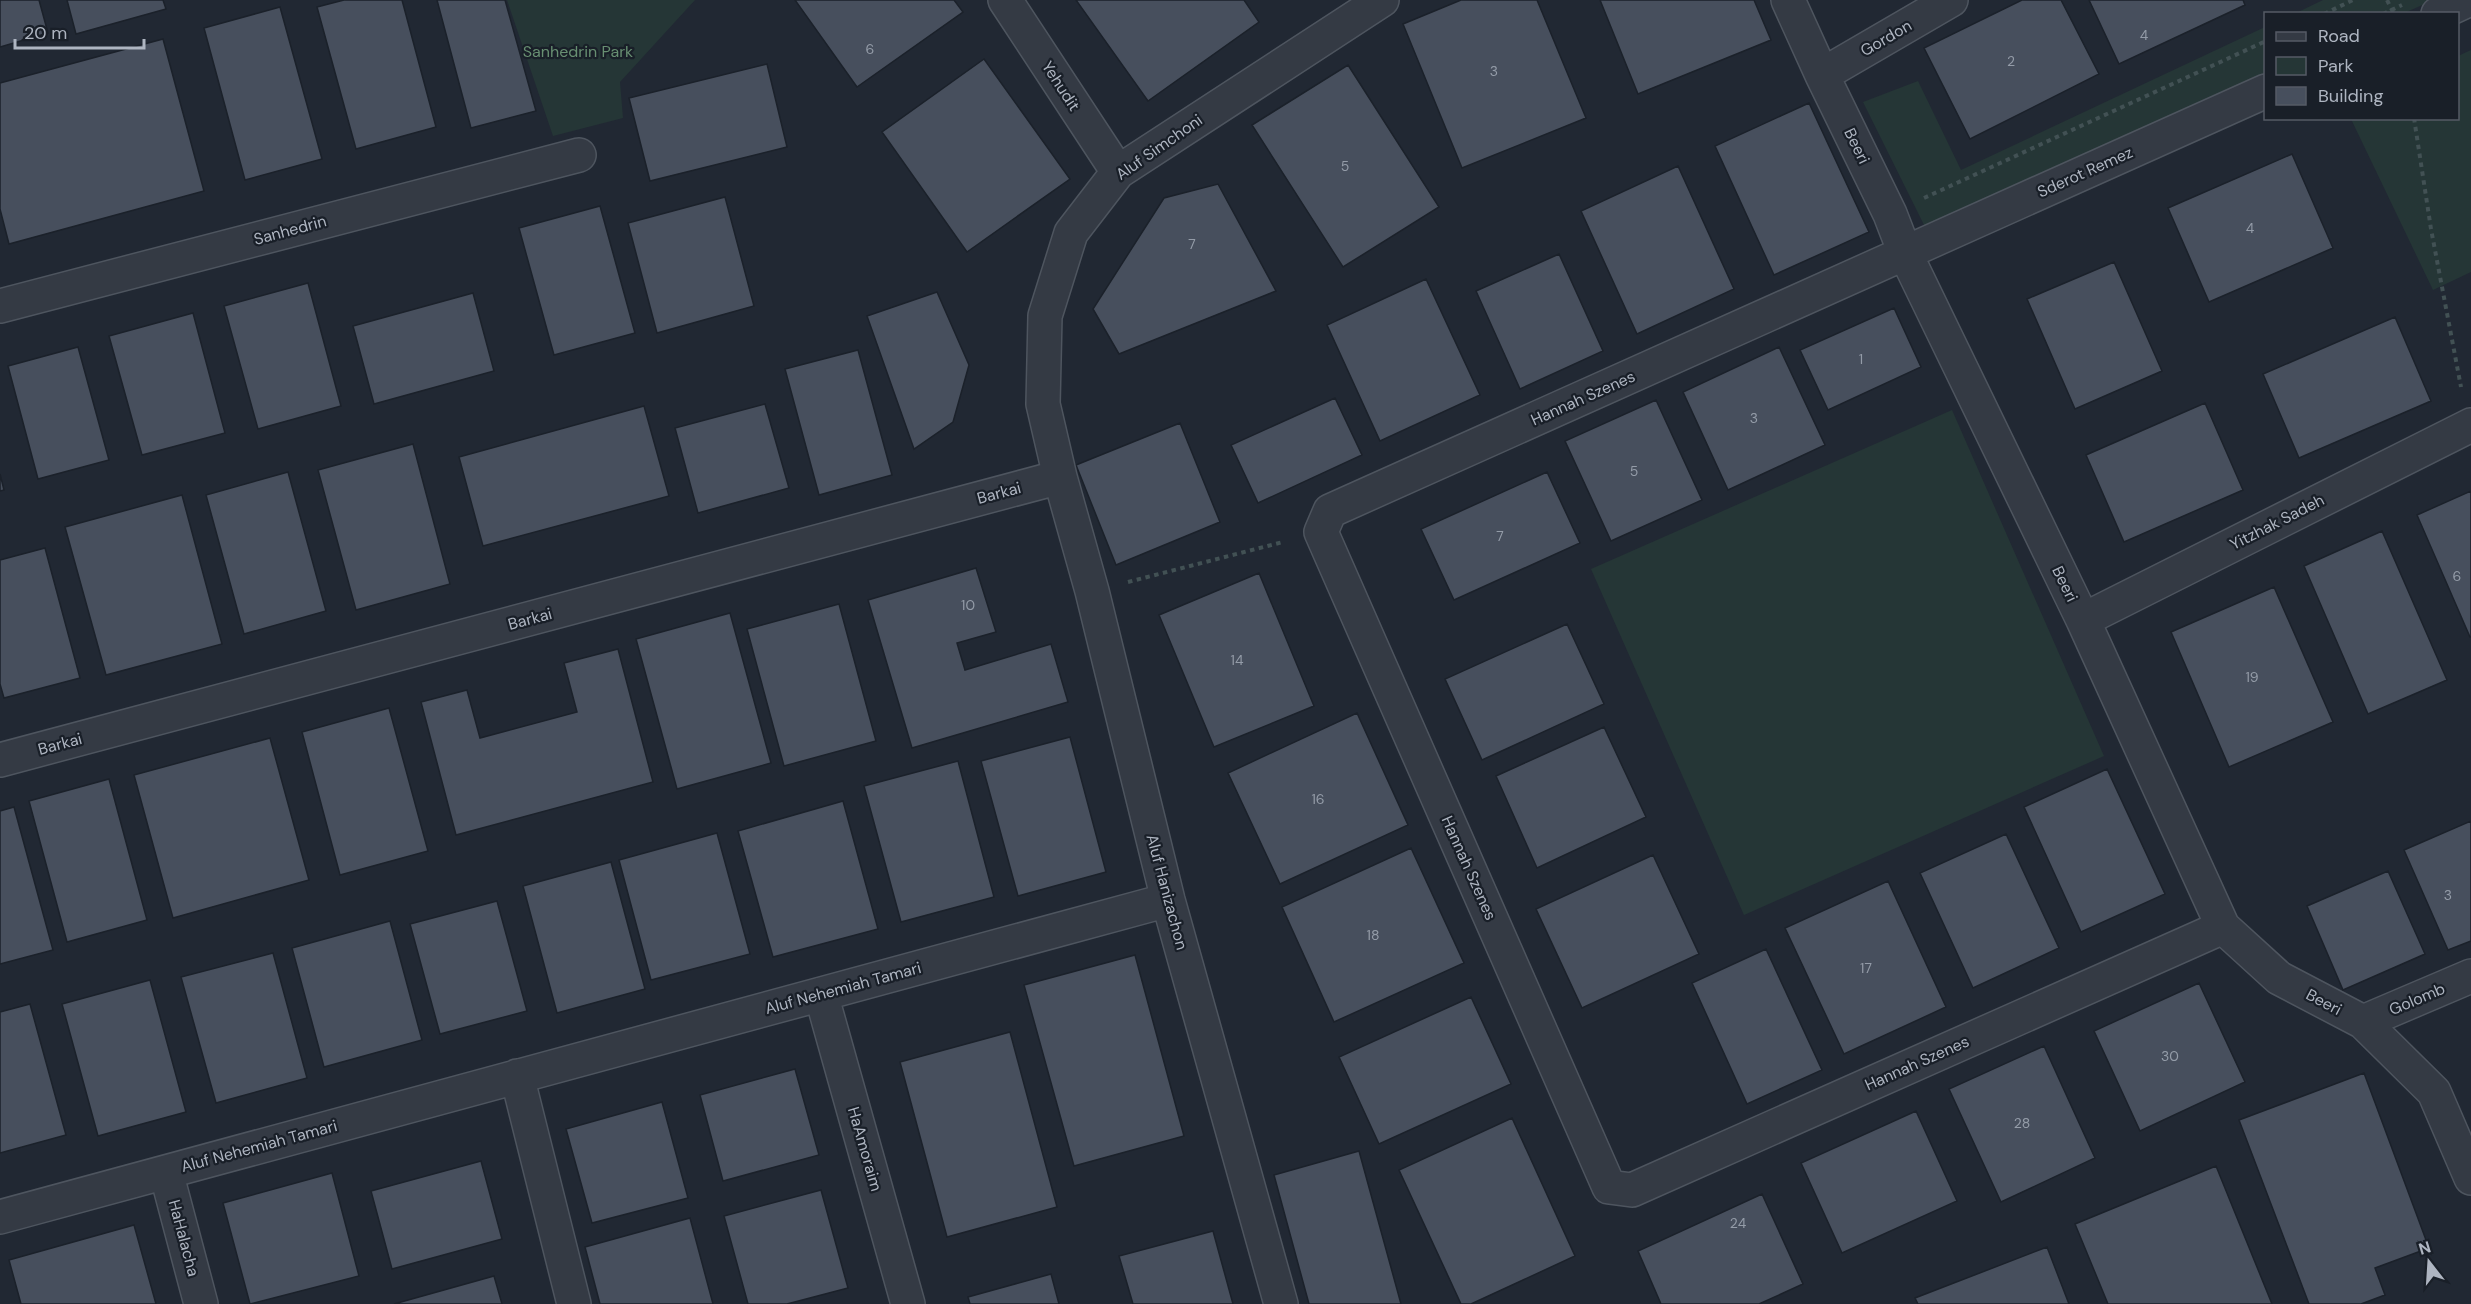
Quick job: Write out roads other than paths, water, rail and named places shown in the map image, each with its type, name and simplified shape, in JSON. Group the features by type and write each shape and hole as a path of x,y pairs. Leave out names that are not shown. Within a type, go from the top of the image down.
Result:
{"street":[{"name":"Yehudit","path":"1005,0 1118,172"},
{"name":"Aluf Simchoni","path":"1060,477 1043,404 1045,316 1071,233 1118,172 1382,0"},
{"name":"Beeri","path":"1788,0 1890,214 1905,253 2083,620 2223,927 2278,978 2363,1022 2434,1092 2471,1178"},
{"name":"Gordon","path":"1822,75 1950,0"},
{"path":"2442,12 2468,0"},
{"name":"Sderot Remez","path":"1905,253 2264,91"},
{"name":"Sanhedrin","path":"0,306 579,154"},
{"name":"Hannah Szenes","path":"1905,253 1330,511 1322,532 1609,1187 1632,1190 2223,927"},
{"name":"Yitzhak Sadeh","path":"2083,620 2470,425"},
{"name":"Aluf Hanizachon","path":"1060,477 1092,591 1168,900 1281,1304"},
{"name":"Barkai","path":"0,760 1060,477"},
{"name":"Aluf Nehemiah Tamari","path":"0,1216 1168,900"},
{"name":"Golomb","path":"2363,1022 2471,976"},
{"name":"HaAmoraim","path":"821,994 908,1304"},
{"path":"517,1076 574,1304"},
{"name":"HaHalacha","path":"166,1172 201,1304"}],"park label":[{"name":"Sanhedrin Park","path":"578,51"}]}
